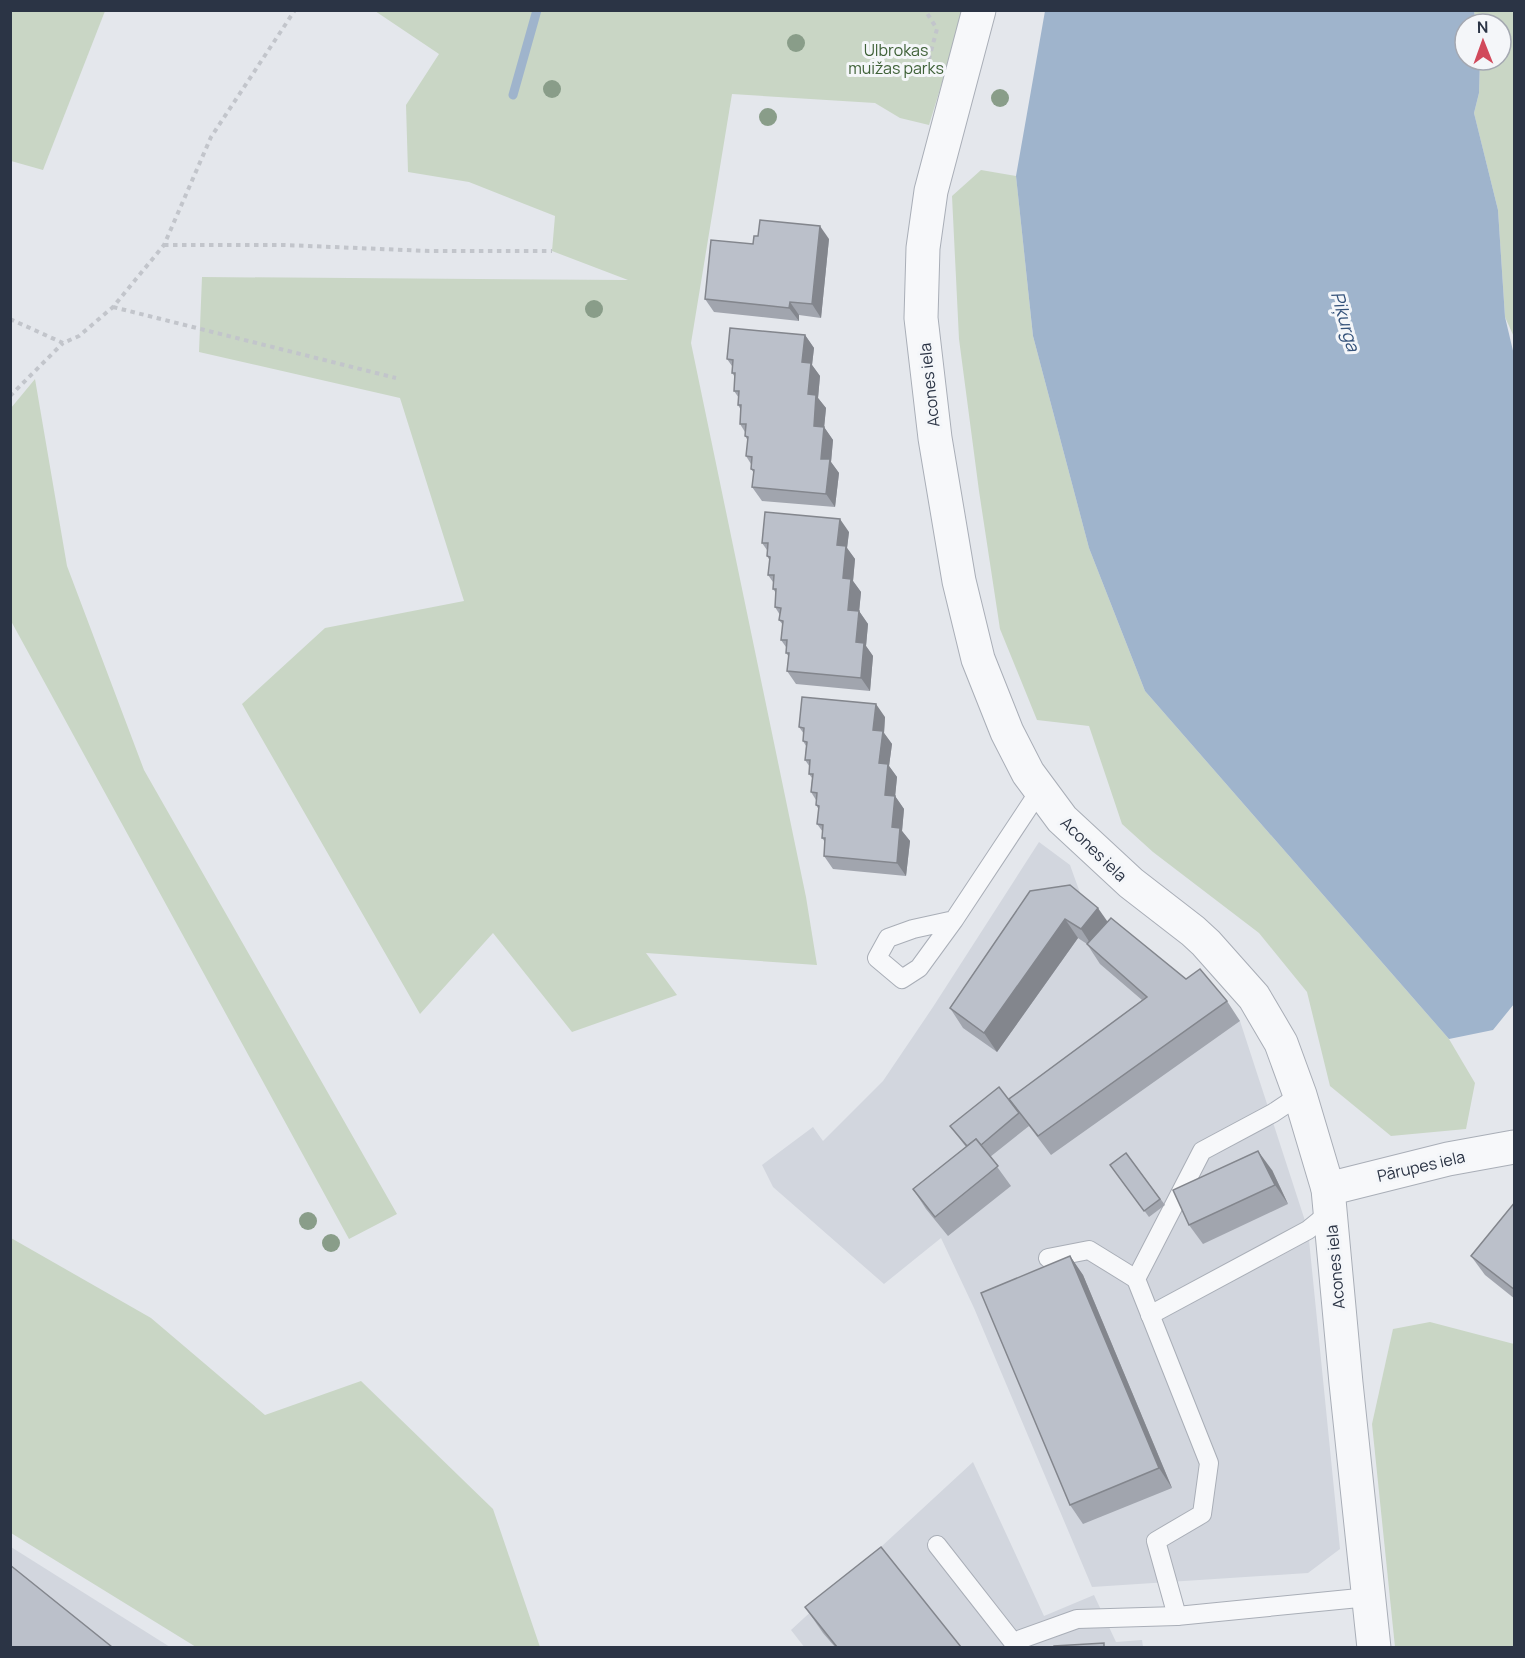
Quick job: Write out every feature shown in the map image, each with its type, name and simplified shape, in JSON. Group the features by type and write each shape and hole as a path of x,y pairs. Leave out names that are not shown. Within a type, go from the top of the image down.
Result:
{"street":[{"name":"Acones iela","path":"979,10 931,191 922,248 921,318 936,449 959,580 978,659 1007,732 1028,773 1062,819 1131,883 1193,931 1254,997 1281,1043 1299,1095 1329,1200 1374,1647"},
{"name":"Pārupes iela","path":"1329,1200 1448,1158 1515,1147"}],"lane":[{"path":"954,920 1040,790"},
{"path":"1136,1279 1202,1150 1273,1113 1299,1095"},
{"path":"1150,1315 1308,1230 1329,1200"},
{"path":"1048,1258 1089,1250 1136,1279 1209,1463 1203,1514 1156,1541 1177,1616"},
{"path":"937,1545 1013,1642 1077,1619 1177,1616 1369,1598"}],"path":[{"path":"10,396 63,343 79,336 114,307 164,245 211,137 295,10"},
{"path":"923,82 937,29 925,10"},
{"path":"164,245 285,244 429,250 552,251"},
{"path":"114,307 396,378"},
{"path":"10,319 63,343"}],"shaded area":[{"path":"1039,842 1070,865 1084,904 1199,998 1213,988 1240,1021 1308,1230 1340,1549 1308,1573 1092,1587 974,1308 941,1238 884,1284 773,1187 762,1165 813,1127 823,1141 883,1081"},
{"path":"973,1462 1044,1616 1094,1595 1116,1642 1142,1640 1143,1647 805,1648 791,1630"},
{"path":"11,1547 170,1647 11,1647"}],"green space":[{"path":"10,11 105,11 43,170 11,161"},
{"name":"Ulbrokas muižas parks","path":"375,11 964,11 929,125 900,118 875,103 732,94 691,343 806,897 817,965 646,953 677,995 572,1032 493,933 420,1014 242,704 325,628 464,601 400,398 199,352 202,277 628,280 552,251 555,216 469,182 408,172 406,105 439,54"},
{"path":"1514,11 1514,337 1505,317 1498,210 1474,113 1479,93 1480,72 1513,72 1513,12 1474,12"},
{"path":"981,170 1016,176 1033,336 1089,548 1145,691 1449,1039 1475,1083 1466,1129 1391,1136 1330,1086 1307,992 1259,933 1153,852 1122,824 1089,726 1037,720 1000,629 959,339 952,196"},
{"path":"35,379 67,566 144,770 397,1214 349,1239 11,621 11,408"},
{"path":"11,1238 151,1318 265,1415 361,1381 493,1509 540,1647 196,1647 11,1533"},
{"path":"1430,1322 1514,1344 1514,1647 1395,1647 1372,1424 1393,1329"}],"water":[{"name":"Piķurga","path":"1045,11 1474,11 1453,12 1453,72 1480,72 1479,93 1474,113 1498,210 1505,317 1514,355 1514,1004 1493,1030 1449,1039 1145,691 1089,548 1033,336 1016,176"}],"building":[{"path":"760,220 820,226 812,304 790,302 789,308 705,299 711,240 753,244 754,236 758,236"},
{"path":"730,328 805,335 802,362 811,363 808,394 816,395 814,426 824,427 821,459 830,459 826,494 752,487 754,470 751,469 752,457 746,456 748,437 745,436 746,424 740,424 741,405 738,405 739,391 734,391 733,360 727,359"},
{"path":"765,512 840,519 837,545 846,546 843,578 851,579 848,610 859,611 856,642 864,643 861,678 787,671 789,653 786,653 787,640 781,640 783,621 779,620 781,608 775,607 774,575 768,575 770,557 767,556 768,543 762,543"},
{"path":"802,697 876,704 873,730 883,731 879,763 888,764 885,795 895,796 892,827 900,828 897,863 824,856 823,825 817,824 819,806 816,805 817,793 811,792 813,774 809,774 810,760 805,760 807,742 803,741 804,728 799,727"},
{"path":"1070,885 1098,908 1081,929 1065,919 984,1033 950,1008 1030,891"},
{"path":"1111,918 1186,979 1200,969 1227,1001 1038,1136 1009,1099 1147,997 1087,944"},
{"path":"999,1087 1019,1113 981,1145 976,1139 967,1146 950,1126"},
{"path":"976,1139 998,1166 935,1217 913,1189"},
{"path":"1258,1151 1275,1185 1189,1225 1173,1190"},
{"path":"1126,1153 1160,1199 1144,1211 1110,1165"},
{"path":"1515,1202 1515,1290 1471,1256"},
{"path":"1070,1256 1159,1468 1070,1505 981,1293"},
{"path":"881,1547 961,1647 837,1647 805,1607"},
{"path":"10,1565 112,1647 10,1647"},
{"path":"1104,1643 1104,1647 1054,1647 1054,1646"}],"waterway":[{"path":"513,95 537,10"}]}
